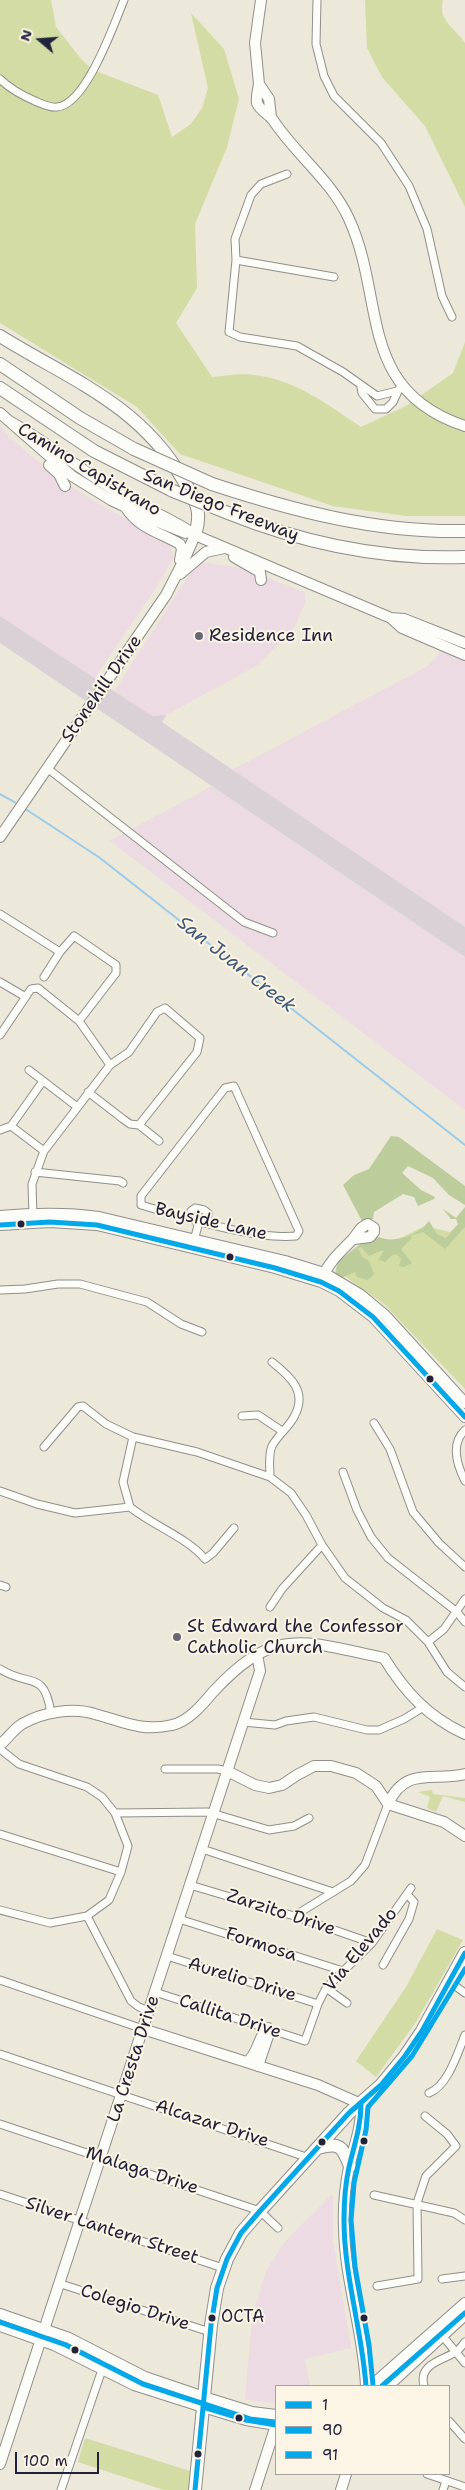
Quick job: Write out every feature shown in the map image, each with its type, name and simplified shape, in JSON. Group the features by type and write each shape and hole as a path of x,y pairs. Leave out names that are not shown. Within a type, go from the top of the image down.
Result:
{"highway":[{"path":"0,336 101,394 137,421 173,463 197,504 199,521 195,534"},
{"name":"San Diego Freeway","path":"0,364 73,414 134,449 212,484 314,514 378,526 445,531 465,529"},
{"name":"San Diego Freeway","path":"0,388 94,451 172,490 228,513 298,538 363,552 432,558 465,557"},
{"path":"195,2490 210,2332 217,2288 223,2268 241,2233 350,2113 361,2104 405,2056 465,1954"},
{"path":"313,2153 329,2145 338,2146 343,2151 350,2166"}],"main road":[{"path":"261,0 255,43 259,84 270,98 272,118 289,143 335,195 349,219 360,248 379,342 400,388 435,412 465,426"},
{"name":"Camino Capistrano","path":"0,413 72,476 182,532 195,534 391,618 404,619 465,642"},
{"path":"9,421 19,440 59,474 65,486"},
{"name":"Camino Capistrano","path":"9,421 24,429 125,502"},
{"path":"24,429 65,462 69,466 72,476"},
{"path":"125,502 133,518 148,530 180,544 182,555 174,580"},
{"name":"Stonehill Drive","path":"1,836 148,622 174,580 195,534"},
{"path":"174,580 196,558 211,549 224,548 233,557 260,572 261,580 268,574 280,571"},
{"name":"Camino Capistrano","path":"391,618 402,628 465,655"},
{"path":"451,649 458,647 465,650"},
{"path":"0,1225 34,1218 70,1214 99,1217 193,1244 285,1261 356,1292 385,1315 465,1403"},
{"path":"0,1216 34,1218"},
{"path":"322,1278 337,1254 354,1239"},
{"path":"322,1278 373,1317 465,1417"},
{"path":"0,1745 22,1724 51,1713 76,1710 93,1713 141,1728 176,1725 200,1707 233,1671 257,1654 283,1644 305,1642 384,1658 397,1680 422,1708 438,1720 465,1734"},
{"name":"La Cresta Drive","path":"0,2464 102,2159 260,1672 257,1654"},
{"path":"227,1771 255,1785 269,1788 282,1785 314,1766 332,1766 356,1773 376,1786 388,1804 444,1822 465,1836"},
{"path":"388,1804 394,1791 408,1782 431,1775 465,1774"},
{"path":"247,2062 255,2056 262,2033 268,2028"},
{"path":"258,2066 268,2028"},
{"path":"144,2029 318,2085 361,2104 362,2125 350,2166 344,2228 350,2286 359,2325 366,2385"},
{"path":"372,2385 465,2302"},
{"path":"389,2385 465,2315"},
{"path":"2,2316 45,2328 69,2338 145,2377 250,2421 275,2425"},
{"path":"0,2326 41,2339 134,2384 204,2402 275,2415"},
{"path":"255,2490 275,2428"},
{"path":"341,2490 346,2475"},
{"path":"347,2490 352,2475"}],"street":[{"path":"0,79 9,88 47,106 57,107 66,104 83,87 124,0"},
{"path":"318,0 316,44 324,76 334,96 381,142 409,186 427,229 442,296 452,317"},
{"path":"287,174 262,184 251,195 235,239 236,260 230,332 240,337 297,346 343,372 377,396 400,388"},
{"path":"236,260 334,277"},
{"path":"362,387 362,393 374,409 386,409 393,402 400,388"},
{"path":"47,768 244,922 273,933"},
{"path":"0,914 60,952"},
{"path":"44,977 73,936 78,937 114,962 117,967 116,973 79,1021"},
{"path":"0,982 24,996"},
{"path":"0,1035 24,996 31,988 38,988 79,1021 110,1065"},
{"path":"34,1218 32,1184 44,1151 76,1106 110,1065 129,1052 157,1012 165,1008 185,1023 200,1038 197,1052 139,1126"},
{"path":"29,1070 76,1106"},
{"path":"0,1130 11,1126 43,1081"},
{"name":"Bayside Lane","path":"234,1086 299,1231 296,1236 280,1238 189,1219 141,1205 141,1196 225,1088 234,1086"},
{"path":"88,1092 130,1124 139,1126 159,1141"},
{"path":"11,1126 44,1151"},
{"path":"35,1172 123,1183"},
{"path":"189,1219 191,1212 195,1208 204,1210 208,1214 207,1223"},
{"path":"193,1244 199,1222"},
{"path":"0,1290 25,1289 58,1284 80,1284 147,1302 181,1324 202,1332"},
{"path":"270,1477 270,1454 282,1432 294,1417 299,1402 296,1384 272,1362"},
{"path":"44,1447 78,1407 82,1406 106,1424 133,1437 197,1452 270,1477 291,1493 306,1515 322,1545 345,1578 367,1597 406,1620 428,1642 447,1672 465,1686"},
{"path":"242,1416 258,1415 282,1432"},
{"path":"374,1423 390,1448 413,1512 439,1543 465,1567"},
{"path":"465,1430 459,1436 456,1444 461,1473 465,1481"},
{"path":"133,1437 123,1482 130,1507 145,1520 198,1551 205,1559 213,1553 234,1528"},
{"path":"343,1472 357,1510 371,1537 388,1558 457,1612 465,1622"},
{"path":"0,1491 37,1504 75,1513 130,1507"},
{"path":"270,1607 282,1589 322,1545"},
{"path":"428,1642 444,1629 465,1599"},
{"path":"0,1669 9,1674 42,1684 46,1689 51,1713"},
{"path":"243,1722 276,1725 286,1721 314,1717 367,1730 379,1730 404,1719 422,1708"},
{"path":"0,1749 20,1764 87,1787 102,1797 115,1813 128,1846 122,1872 109,1900 87,1916 50,1922 0,1910"},
{"path":"165,1769 218,1769 227,1771"},
{"path":"294,1916 351,1881 365,1866 388,1804"},
{"path":"115,1813 208,1812 270,1830 294,1826 309,1818"},
{"path":"0,1834 122,1872"},
{"path":"202,1849 333,1892"},
{"name":"Zarzito Drive","path":"190,1885 294,1916 372,1943"},
{"name":"Via Elevado","path":"306,2041 318,2004 326,1988 372,1943 409,1891 414,1902 410,1919 383,1965"},
{"path":"87,1916 131,2001 139,2008 149,2011"},
{"name":"Formosa","path":"179,1919 343,1971"},
{"name":"Aurelio Drive","path":"167,1956 318,2004"},
{"path":"0,1980 144,2029"},
{"path":"450,1982 465,1993"},
{"path":"326,1988 347,2003"},
{"name":"Callita Drive","path":"155,1992 306,2041"},
{"path":"429,2093 438,2088 458,2058 465,2035"},
{"name":"Alcazar Drive","path":"0,2054 313,2153"},
{"path":"377,2286 418,2279 417,2203 426,2176 456,2146 447,2134 424,2116"},
{"name":"Malaga Drive","path":"0,2124 260,2211 278,2228"},
{"name":"Silver Lantern Street","path":"0,2194 223,2268"},
{"path":"374,2195 417,2203 454,2213 465,2220"},
{"path":"442,2279 465,2276"},
{"name":"Colegio Drive","path":"60,2284 210,2332"},
{"path":"435,2328 457,2351 465,2363"},
{"path":"424,2385 424,2374 427,2368 457,2351 465,2342"},
{"path":"61,2490 106,2358"},
{"path":"450,2422 465,2439"},
{"path":"430,2475 465,2487"},
{"path":"443,2490 446,2480"}],"shaded area":[{"path":"0,425 9,437 59,479 135,524 155,539 169,545 174,556 156,588 94,679 0,616"},
{"path":"202,562 250,570 305,593 305,603 294,628 258,665 166,715 152,716 114,692 195,565"},
{"path":"0,616 152,716 166,715 162,722 465,927 465,957 0,643"},
{"path":"441,651 465,661 465,927 232,770 428,666"},
{"path":"212,786 465,957 465,1110 110,841"},
{"path":"331,2195 333,2196 333,2241 351,2348 305,2359 310,2385 275,2385 275,2403 245,2400 252,2318 266,2271 284,2243"}],"green space":[{"path":"0,0 51,0 56,27 81,59 93,70 158,95 172,137 191,124 202,108 208,88 191,13 224,49 239,99 227,147 195,224 197,288 176,323 212,377 250,374 284,382 311,395 361,427 406,406 453,373 465,342 465,516 406,516 333,506 180,454 137,407 0,323"},
{"path":"365,0 443,0 442,13 445,19 465,43 465,207 425,126 382,77 367,48"},
{"path":"391,1136 399,1137 465,1186 465,1205 449,1195 433,1178 408,1166 402,1173 421,1190 435,1197 434,1199 418,1206 414,1197 403,1194 374,1212 373,1219 368,1218 369,1222 362,1221 343,1185 354,1175 369,1169"},
{"path":"465,1207 465,1227 445,1249 423,1232 410,1236 412,1238 401,1249 412,1263 404,1267 399,1266 401,1259 397,1254 391,1256 385,1262 378,1260 384,1251 369,1256 361,1247 358,1248 362,1257 369,1261 374,1274 368,1280 357,1277 355,1272 339,1279 335,1274 338,1261 364,1242 379,1237 399,1239 406,1237 425,1226 429,1221 437,1234 446,1238 458,1224 456,1219 451,1219 443,1209 456,1218"},
{"path":"465,1219 465,1389 384,1304 340,1273 352,1250 362,1242 392,1242 425,1226 450,1232"},
{"path":"432,1790 433,1794 465,1798 465,1802 443,1796 436,1812 427,1808 430,1797 418,1792"},
{"path":"437,1929 463,1940 416,2022 376,2077 356,2061 406,1987"},
{"path":"85,2438 190,2471 188,2490 164,2490 78,2462"}],"waterway":[{"name":"San Juan Creek","path":"0,794 18,804"},
{"name":"San Juan Creek","path":"24,808 100,858 465,1145"}],"transit line":[{"name":"91","path":"0,1225 50,1222 97,1225 275,1268 321,1282 339,1291 373,1317 465,1417"},
{"name":"1","path":"195,2490 211,2325 217,2288 227,2259 241,2233 260,2211 349,2113 381,2085 405,2056 422,2031 465,1953"},
{"name":"90","path":"373,2385 369,2345 355,2267 351,2220 354,2183 366,2130 368,2107 412,2056 465,1969"},
{"name":"1","path":"361,2104 359,2128 347,2180 344,2220 347,2262 366,2385"},
{"name":"90","path":"383,2385 465,2313"},
{"name":"90","path":"0,2322 66,2345 143,2384 250,2419 275,2422"},
{"name":"1","path":"203,2407 246,2420 275,2425"}],"place":[{"name":"Residence Inn","path":"199,636"},
{"name":"St Edward the Confessor Catholic Church","path":"177,1637"},
{"name":"OCTA","path":"212,2318"}]}
